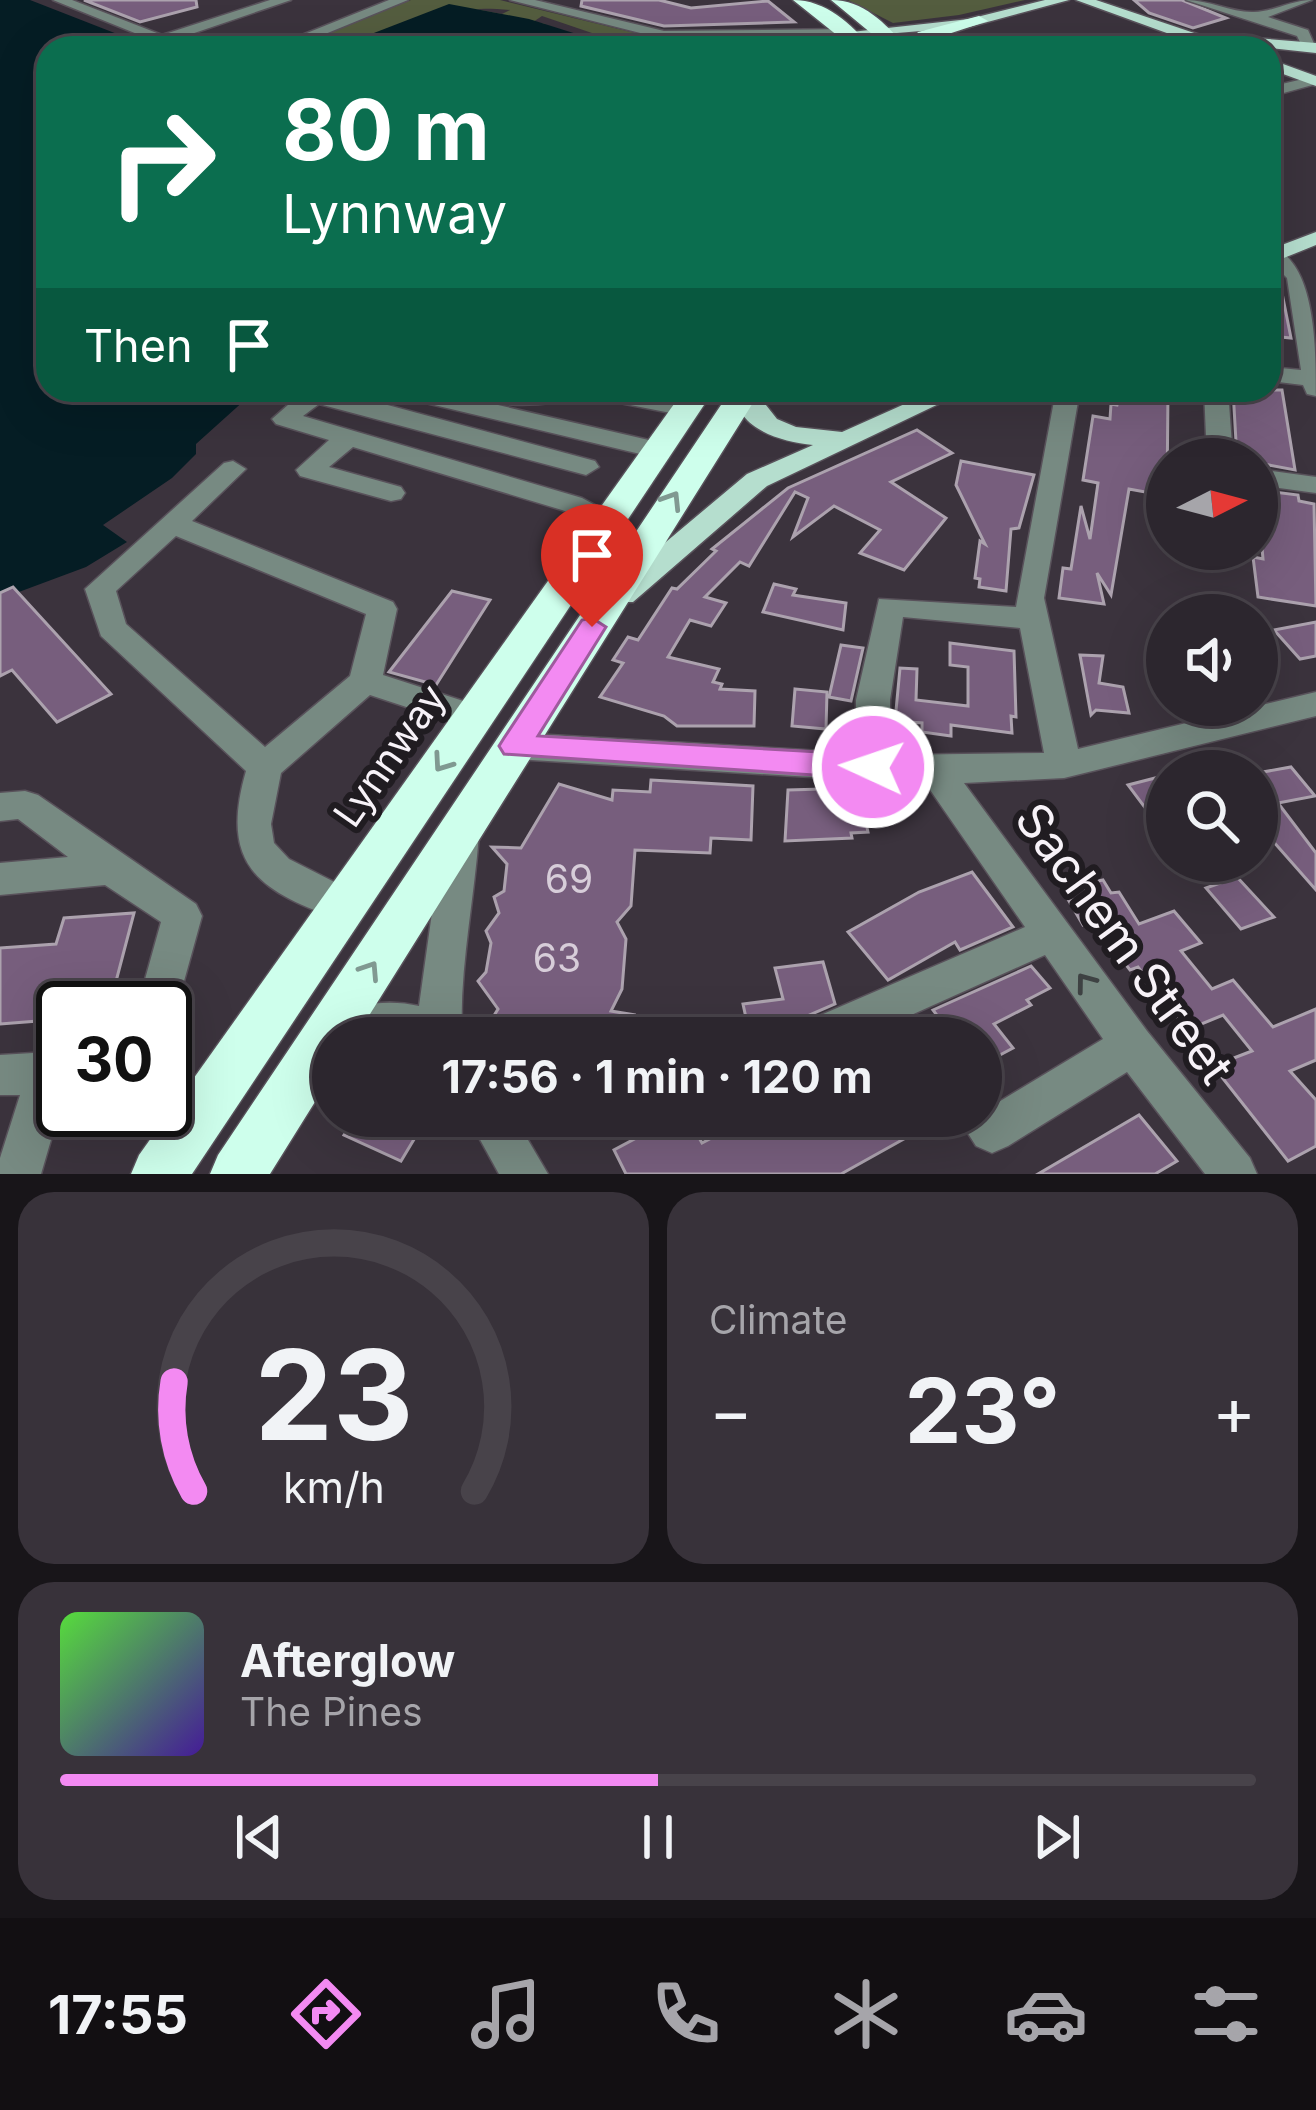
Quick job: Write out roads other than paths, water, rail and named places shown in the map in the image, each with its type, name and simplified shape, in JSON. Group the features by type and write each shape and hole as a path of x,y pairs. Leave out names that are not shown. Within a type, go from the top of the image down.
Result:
{"highway":[{"path":"801,0 852,36"},
{"path":"838,0 892,33"},
{"path":"925,36 979,21"},
{"name":"Lynnway","path":"192,1099 344,905 690,402"},
{"path":"346,1017 592,627 746,402"},
{"path":"238,1174 312,1069"},
{"name":"Lynnway","path":"159,1174 172,1137"}],"main road":[{"path":"1083,0 1187,36"},
{"path":"849,33 892,33 979,21 1050,1"},
{"path":"892,33 1050,1"},
{"path":"1281,44 1312,47"},
{"path":"1281,68 1315,81"},
{"path":"1281,253 1316,238"},
{"path":"751,402 782,431 841,438"},
{"path":"592,627 636,580 757,480 927,402"}],"street":[{"path":"60,0 152,36"},
{"path":"174,36 284,0"},
{"path":"308,36 400,0"},
{"path":"517,0 664,35 849,33"},
{"path":"1192,0 1303,34 1312,47"},
{"path":"1253,16 1305,0"},
{"path":"1281,89 1315,81"},
{"path":"1281,263 1297,277 1314,369 1281,373"},
{"path":"305,402 285,419 560,500 609,520"},
{"path":"353,402 586,467"},
{"path":"452,402 657,450"},
{"path":"1064,765 1032,619 1031,584 1066,402"},
{"path":"1217,402 1219,438"},
{"path":"348,438 310,470 391,493"},
{"path":"560,500 607,438"},
{"path":"233,469 100,590 112,629 266,767"},
{"path":"1278,479 1316,484"},
{"path":"173,524 382,609 364,681 266,767 251,821 256,854 270,868 344,905"},
{"path":"873,767 872,700 890,606 1032,619"},
{"path":"364,681 473,717"},
{"path":"515,746 936,771 1064,765 1316,704"},
{"name":"Sachem Street","path":"936,771 1224,1170"},
{"path":"0,807 25,805 182,916 165,981"},
{"path":"439,1017 462,828"},
{"path":"0,879 111,869"},
{"path":"862,1017 1050,934"},
{"path":"1002,1125 1132,1045"},
{"path":"0,1075 36,1074"},
{"path":"14,1163 36,1116"},
{"path":"502,1137 525,1174"}],"water":[{"path":"0,0 30,0 122,36 36,36 36,402 243,402 196,444 196,454 172,478 103,525 127,542 86,567 0,599"},
{"path":"449,4 529,19 583,36 366,36"}]}
